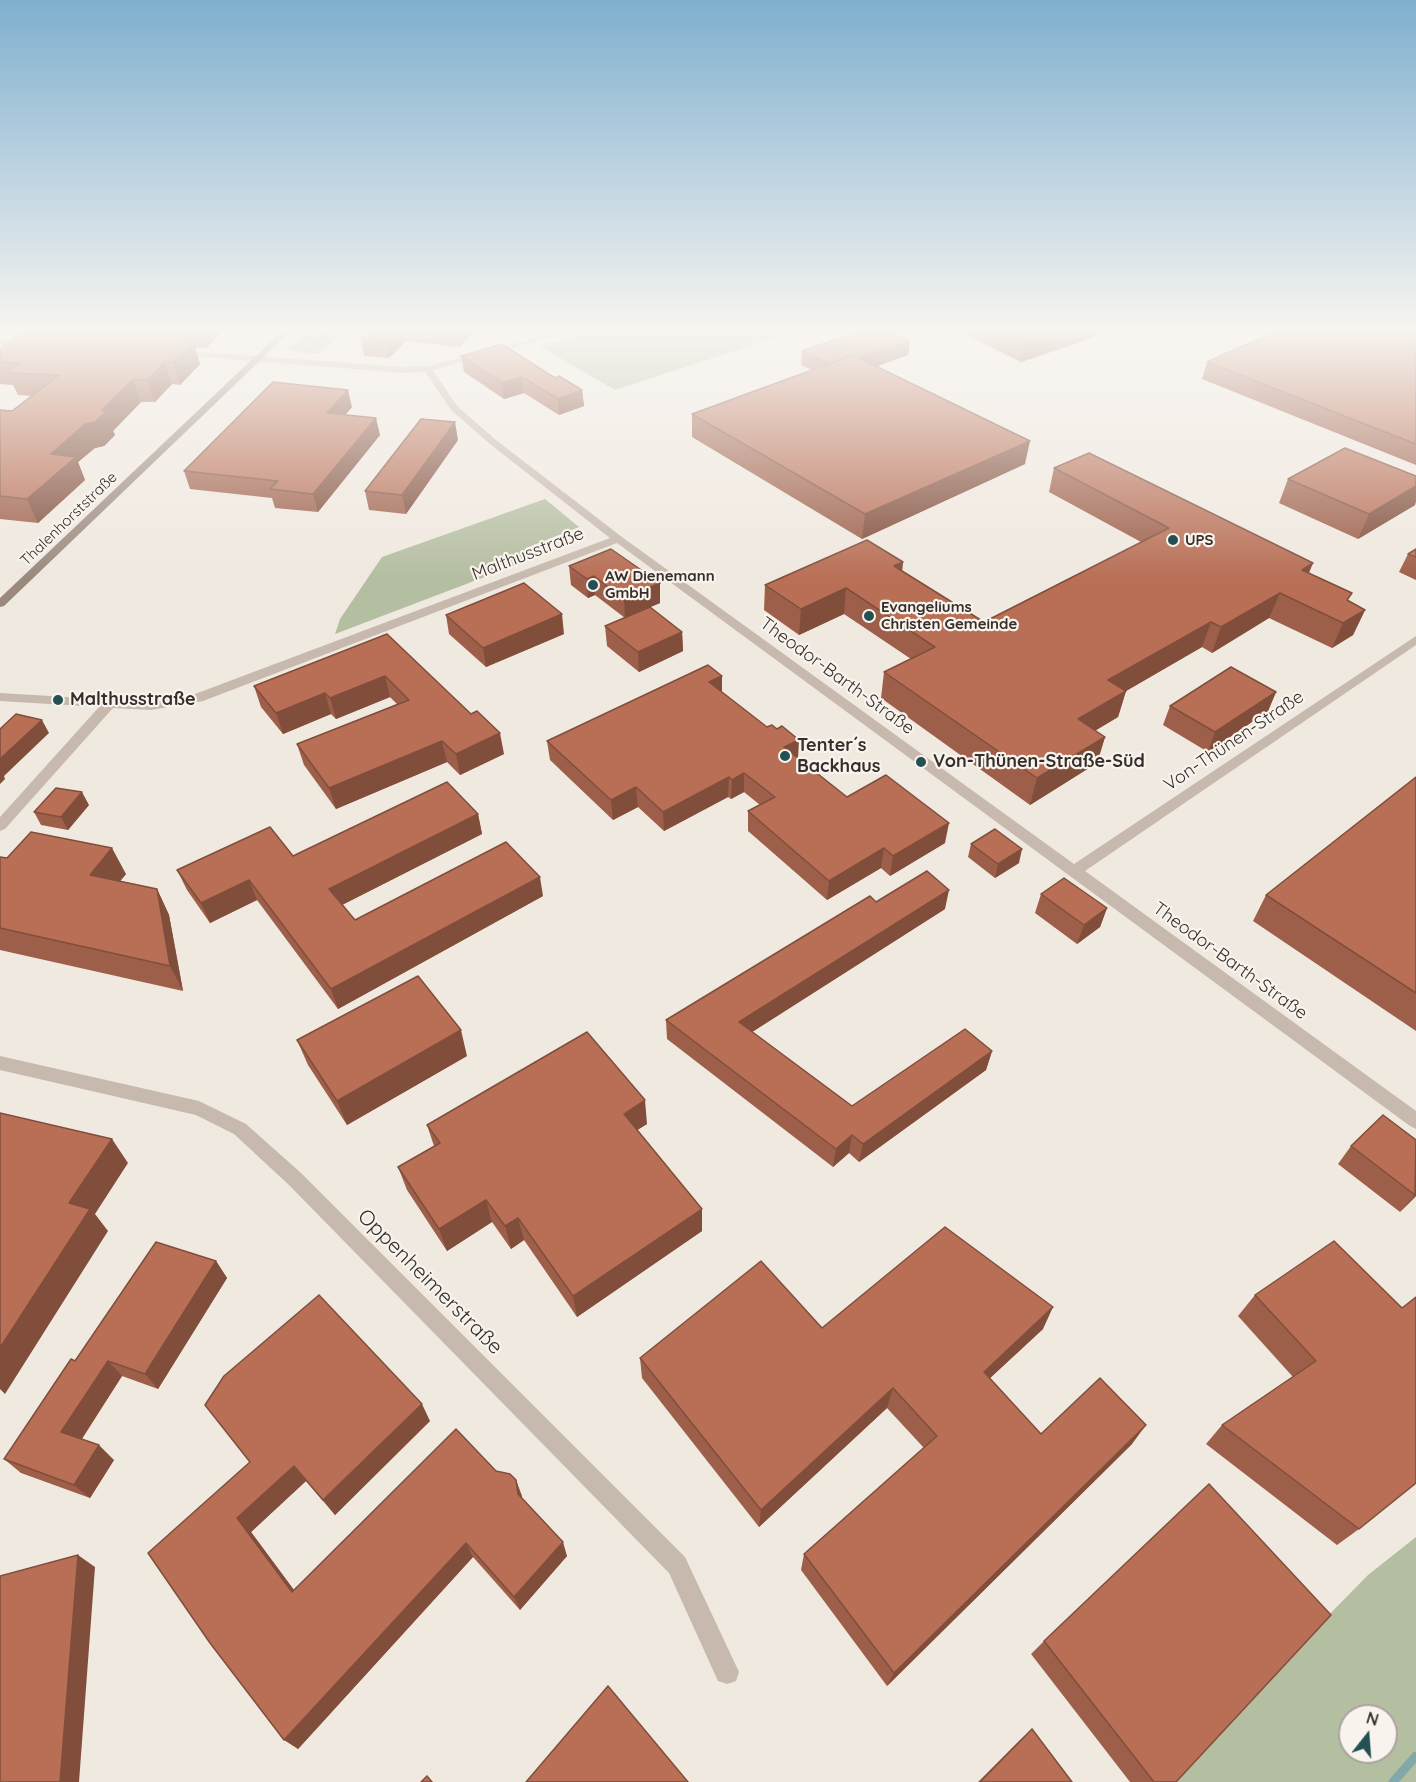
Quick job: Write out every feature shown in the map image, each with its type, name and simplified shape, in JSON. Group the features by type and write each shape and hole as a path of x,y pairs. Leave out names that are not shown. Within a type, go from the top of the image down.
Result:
{"main road":[{"name":"Thalenhorststraße","path":"0,604 202,413"}],"street":[{"name":"Theodor-Barth-Straße","path":"460,413 493,442 618,539 1416,1121"},
{"name":"Malthusstraße","path":"0,697 151,706 198,698 618,539"},
{"name":"Von-Thünen-Straße","path":"1073,872 1416,640"},
{"path":"0,826 109,704"},
{"name":"Oppenheimerstraße","path":"0,1063 199,1108 240,1129 295,1179 677,1565 727,1672"}],"green space":[{"path":"545,499 579,527 526,548 537,557 335,634 340,619 382,557"},
{"path":"1416,1537 1416,1782 1165,1782 1368,1575"}],"building":[{"path":"0,413 105,413 95,422 85,424 51,454 76,457 27,499 0,496"},
{"path":"242,413 329,413 376,418 313,494 270,489 278,481 184,471"},
{"path":"973,413 1030,441 865,514 692,414"},
{"path":"1337,413 1416,413 1416,444"},
{"path":"421,419 455,422 402,495 365,491"},
{"path":"1345,448 1416,476 1416,486 1369,514 1288,479"},
{"path":"1089,453 1313,563 1302,570 1352,593 1347,600 1365,610 1343,623 1280,593 1221,627 1211,622 1108,680 1126,691 1078,719 1105,737 1037,778 884,672 935,647 846,588 801,609 765,585 867,540 903,562 894,566 984,622 1169,528 1054,468"},
{"path":"611,549 660,583 624,599 594,576 587,579 569,566"},
{"path":"1416,549 1416,557 1408,554"},
{"path":"524,583 562,614 483,648 446,615"},
{"path":"650,607 682,632 638,652 605,626"},
{"path":"387,634 471,714 477,711 500,733 456,754 442,741 329,788 297,744 409,700 385,676 330,698 325,693 276,713 254,686"},
{"path":"708,665 722,676 709,682 767,727 772,725 777,729 782,726 799,740 784,747 847,797 886,775 949,823 893,856 884,848 829,881 748,811 775,797 744,773 732,780 729,777 663,812 636,787 611,800 547,741"},
{"path":"1231,667 1276,692 1215,732 1170,706"},
{"path":"16,714 42,720 0,759 0,729"},
{"path":"1416,777 1416,993 1266,895"},
{"path":"447,782 478,814 329,889 355,920 506,842 540,877 331,989 249,880 201,903 177,870 270,827 293,856"},
{"path":"56,788 82,792 61,817 34,812"},
{"path":"995,829 1022,849 998,864 971,844"},
{"path":"31,832 112,848 90,875 157,889 170,966 0,928 0,857 7,858"},
{"path":"927,871 949,890 739,1022 852,1106 965,1029 992,1051 863,1144 852,1135 836,1149 666,1020 870,896 876,902"},
{"path":"1064,878 1107,908 1084,925 1041,894"},
{"path":"418,976 461,1030 337,1101 297,1040"},
{"path":"587,1032 645,1100 624,1114 702,1209 573,1296 518,1218 505,1226 486,1200 439,1229 398,1167 440,1143 427,1125"},
{"path":"0,1113 112,1139 69,1203 90,1209 0,1348"},
{"path":"1383,1115 1416,1140 1415,1195 1351,1146"},
{"path":"945,1227 1053,1307 984,1372 1041,1434 1100,1378 1146,1425 894,1673 804,1554 937,1436 893,1388 761,1510 640,1358 761,1261 822,1328"},
{"path":"1334,1241 1402,1308 1416,1297 1416,1483 1359,1529 1222,1425 1316,1361 1255,1295"},
{"path":"156,1242 216,1261 145,1374 108,1361 61,1432 99,1445 74,1485 4,1459 71,1359 75,1361"},
{"path":"319,1295 422,1404 323,1500 294,1466 237,1518 292,1592 456,1429 496,1471 510,1474 516,1480 518,1494 563,1542 514,1597 466,1543 284,1740 210,1643 148,1553 250,1462 205,1405 224,1376"},
{"path":"1209,1484 1331,1615 1176,1782 1154,1782 1044,1641"},
{"path":"78,1555 60,1782 0,1782 0,1576"},
{"path":"608,1686 688,1782 526,1782"},
{"path":"1032,1729 1072,1782 980,1782"},
{"path":"427,1776 432,1782 421,1782"}],"waterway":[{"path":"1393,1782 1416,1756"}],"place":[{"name":"UPS","path":"1173,540"},
{"name":"AW Dienemann GmbH","path":"593,585"},
{"name":"Evangeliums Christen Gemeinde","path":"869,616"},
{"name":"Malthusstraße","path":"58,700"},
{"name":"Tenter´s Backhaus","path":"785,756"},
{"name":"Von-Thünen-Straße-Süd","path":"921,762"}]}
